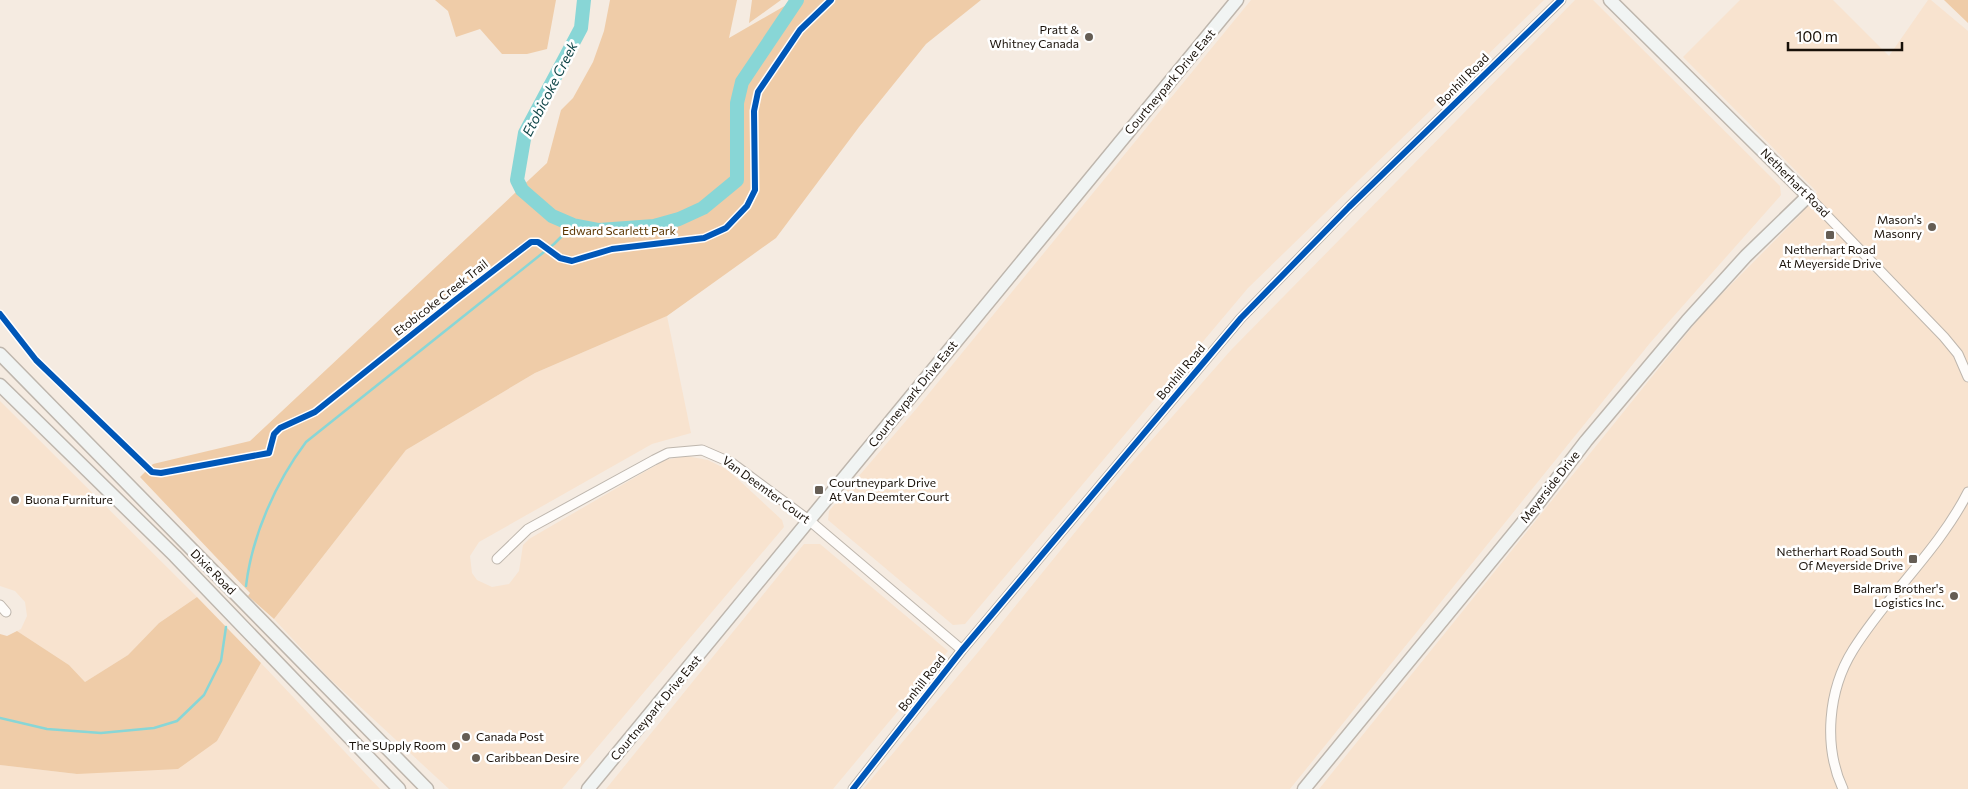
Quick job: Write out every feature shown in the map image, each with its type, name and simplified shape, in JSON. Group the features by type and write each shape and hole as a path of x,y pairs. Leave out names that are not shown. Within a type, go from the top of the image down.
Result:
{"street":[{"name":"Courtneypark Drive East","path":"588,789 810,522 931,371 1238,0"},
{"name":"Bonhill Road","path":"852,789 962,650 1241,318 1349,207 1561,0"},
{"name":"Netherhart Road","path":"1610,0 1808,196 1944,336 1958,354 1968,377"},
{"name":"Meyerside Drive","path":"1304,789 1533,510 1586,441 1687,321 1746,256 1808,196"},
{"name":"Dixie Road","path":"0,354 427,789"},
{"name":"Dixie Road","path":"0,385 176,556 399,789"},
{"name":"Van Deemter Court","path":"497,559 528,530 654,460 668,453 702,450 732,463 810,522 962,650"},
{"path":"1843,789 1834,762 1829,734 1839,678 1852,650 1942,534 1968,492"},
{"path":"176,556 187,545"},
{"path":"251,635 264,623"}],"shaded area":[{"path":"1251,0 1544,0 1248,288 965,624 953,625 828,520 829,511 917,408"},
{"path":"1575,0 1593,0 1780,186 1781,195 1650,343 1290,789 863,789 979,651 1127,468 1231,350"},
{"path":"1740,0 1833,0 1889,56 1928,0 1931,0 1968,31 1968,789 1319,789 1705,311 1800,215 1817,192 1683,57"},
{"path":"667,316 691,433 652,444 479,542 470,556 472,573 477,580 492,587 509,584 519,571 523,545 529,539 665,460 686,456 708,460 728,470 782,520 784,527 562,789 449,789 328,677 274,619 406,450 535,373"},
{"path":"0,401 197,597 159,623 128,655 85,682 69,665 17,631 21,629 27,616 25,602 15,591 0,586"},
{"path":"804,544 820,544 948,651 833,789 606,789"},
{"path":"261,663 380,789 0,789 0,765 77,774 217,741"}],"green space":[{"path":"435,0 556,0 547,49 527,54 502,54 480,29 456,37 448,11"},
{"name":"Edward Scarlett Park","path":"610,0 737,0 729,38 795,0 981,0 926,44 859,127 776,238 667,316 535,373 406,450 274,619 248,596 250,593 140,477 153,464 250,441 547,163 561,110 573,98 593,62 604,31"},
{"path":"752,0 781,0 749,23"},
{"path":"1944,0 1968,0 1968,23"},
{"path":"197,597 261,663 217,741 178,769 77,774 0,765 0,634 7,636 17,631 69,665 85,682 128,655 159,623"}],"waterway":[{"name":"Etobicoke Creek","path":"584,0 581,28 525,133 517,180 522,190 552,216 573,225 599,230 654,226 679,219 703,208 737,180 737,103 742,82 797,0"},
{"path":"246,586 254,548 267,510 285,474 306,442 554,244 573,225"},
{"path":"0,718 47,729 101,733 154,728 177,721 204,695 221,661 226,627"}],"cycle path":[{"name":"Etobicoke Creek Trail","path":"0,314 36,360 152,472 161,473 269,453 274,434 280,428 315,412 531,242 538,242 560,258 572,261 612,249 704,238 726,228 747,206 755,190 754,111 758,92 800,30 831,0"},
{"path":"853,789 962,650 1241,318 1349,207 1561,0"}],"place":[{"name":"Pratt & Whitney Canada","path":"1089,37"},
{"name":"Mason's Masonry","path":"1932,227"},
{"name":"Netherhart Road At Meyerside Drive","path":"1830,235"},
{"name":"Courtneypark Drive At Van Deemter Court","path":"819,490"},
{"name":"Buona Furniture","path":"15,500"},
{"name":"Netherhart Road South Of Meyerside Drive","path":"1913,559"},
{"name":"Balram Brother's Logistics Inc.","path":"1954,596"},
{"name":"Canada Post","path":"466,737"},
{"name":"The SUpply Room","path":"456,746"},
{"name":"Caribbean Desire","path":"476,758"}]}
